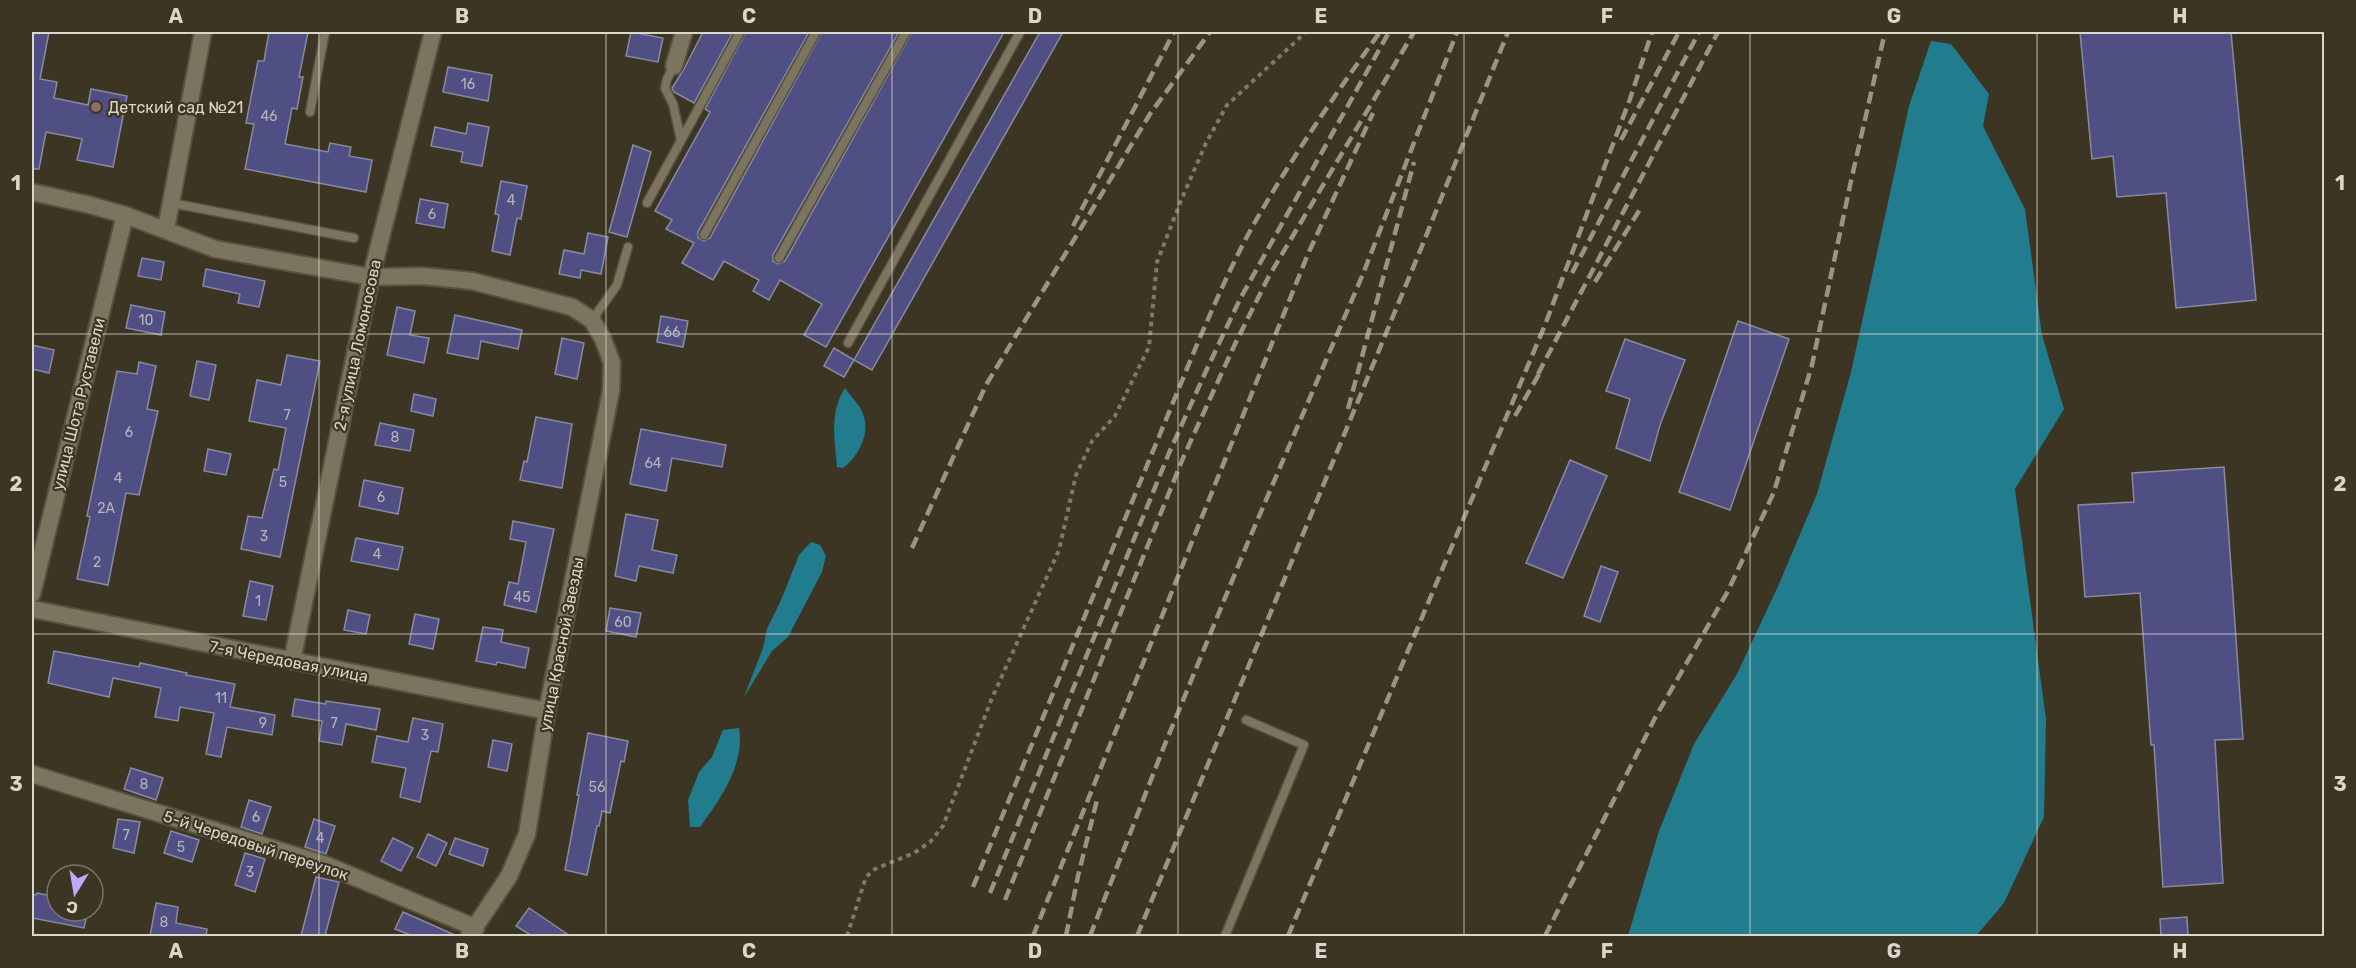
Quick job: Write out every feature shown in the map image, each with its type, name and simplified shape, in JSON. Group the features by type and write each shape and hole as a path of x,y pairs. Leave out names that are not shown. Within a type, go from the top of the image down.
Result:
{"street":[{"path":"166,229 203,32"},
{"name":"2-я улица Ломоносова","path":"292,661 370,277 433,32"},
{"path":"674,66 684,32"},
{"path":"32,192 90,204 166,229 215,249 370,277 423,276 472,281 572,307 591,320"},
{"name":"улица Шота Руставели","path":"32,594 125,215"},
{"name":"улица Красной Звезды","path":"472,932 509,876 527,834 547,711 611,392 612,363 603,339 591,320"},
{"name":"7-я Чередовая улица","path":"32,609 547,711"},
{"name":"5-й Чередовый переулок","path":"32,774 326,865 472,932"}],"lane":[{"path":"310,112 325,32"},
{"path":"647,203 740,32"},
{"path":"704,235 816,32"},
{"path":"779,258 906,32"},
{"path":"848,344 1020,32"},
{"path":"674,66 665,88 673,104 681,140"},
{"path":"171,203 354,238"},
{"path":"591,320 618,285 628,247"},
{"path":"1225,936 1304,746 1246,720"}],"path":[{"path":"847,936 866,877 875,869 914,853 930,842 943,826 992,698 1059,550 1076,475 1092,441 1114,416 1149,347 1157,262 1206,143 1227,105 1306,32"}],"water":[{"path":"1931,41 1951,44 1989,94 1983,126 2025,209 2042,335 2064,409 2015,489 2046,719 2044,817 2004,903 1976,936 1628,936 1659,831 1694,744 1737,674 1779,584 1817,494 1851,372 1909,106"},
{"path":"845,388 863,413 865,431 861,446 843,468 837,467 834,426 837,407"},
{"path":"811,542 820,545 826,556 822,572 788,637 772,651 744,697 763,648 767,629 799,555"},
{"path":"739,728 738,755 730,780 700,827 690,827 688,800 699,772 712,757 723,730"}],"building":[{"path":"32,32 49,32 40,79 57,82 54,98 88,105 91,89 127,96 113,167 77,160 82,139 46,132 39,169 32,169"},
{"path":"269,32 308,32 299,77 303,77 297,109 292,108 285,144 328,152 330,143 351,147 349,156 372,160 366,192 245,169 254,124 246,123 258,61 264,61"},
{"path":"631,32 663,38 658,62 626,56"},
{"path":"703,32 733,32 694,103 674,92 672,88"},
{"path":"746,32 809,32 698,232 698,238 704,241 710,238 822,32 899,32 773,255 773,261 778,264 785,261 912,32 1004,32 826,347 804,335 822,304 780,280 769,300 753,291 759,280 724,261 713,280 682,263 694,243 666,229 672,220 655,211 710,112 705,109"},
{"path":"1040,32 1063,32 872,370 854,360"},
{"path":"2080,32 2231,32 2256,300 2176,308 2166,193 2117,197 2113,156 2092,159"},
{"path":"448,67 492,75 488,101 443,92"},
{"path":"468,123 489,127 482,166 461,162 463,152 431,146 435,127 466,134"},
{"path":"633,145 651,152 627,237 609,232"},
{"path":"501,181 527,186 521,219 517,218 510,255 492,251 499,215 495,214"},
{"path":"420,199 448,204 444,228 416,223"},
{"path":"588,233 608,237 601,274 581,270 580,278 559,274 564,250 584,254"},
{"path":"142,258 164,262 161,280 138,276"},
{"path":"206,269 265,281 259,307 238,303 240,294 203,286"},
{"path":"131,305 165,312 161,335 126,328"},
{"path":"397,307 415,311 410,335 429,338 424,363 387,355"},
{"path":"455,315 522,330 518,349 481,341 478,359 447,353"},
{"path":"661,316 688,321 683,347 657,342"},
{"path":"1738,321 1789,339 1730,510 1679,492"},
{"path":"562,338 584,343 577,379 555,374"},
{"path":"1625,339 1685,360 1660,425 1650,461 1616,448 1630,399 1606,391"},
{"path":"32,345 54,350 49,373 32,369"},
{"path":"834,348 854,360 844,377 824,366"},
{"path":"287,355 320,361 280,557 241,549 248,516 262,518 274,469 278,470 286,428 249,421 257,380 281,385"},
{"path":"197,361 216,365 209,400 190,396"},
{"path":"139,362 156,366 147,409 158,411 139,495 126,493 108,585 77,579 90,517 87,516 117,371 137,374"},
{"path":"414,394 436,399 433,416 411,411"},
{"path":"536,417 572,424 562,488 520,480 524,461 527,462"},
{"path":"380,423 414,430 410,451 375,445"},
{"path":"641,429 726,445 722,467 672,458 666,491 630,484"},
{"path":"208,449 231,454 226,475 204,471"},
{"path":"1570,460 1607,476 1563,578 1526,563"},
{"path":"2224,467 2243,739 2215,740 2223,883 2163,887 2154,745 2151,745 2140,593 2085,597 2078,505 2134,502 2132,473"},
{"path":"364,480 403,488 398,514 359,506"},
{"path":"626,514 658,520 652,550 677,555 673,573 639,566 636,581 615,576"},
{"path":"513,521 554,529 536,612 504,605 509,582 518,584 526,542 510,539"},
{"path":"356,538 403,547 398,570 351,561"},
{"path":"1601,566 1618,572 1600,622 1584,616"},
{"path":"250,581 273,586 266,620 243,616"},
{"path":"610,608 641,613 636,637 606,631"},
{"path":"348,610 370,615 366,634 344,630"},
{"path":"415,614 439,619 433,649 409,644"},
{"path":"483,627 503,630 501,642 529,648 525,668 497,662 496,665 476,661"},
{"path":"54,651 139,667 140,663 235,684 230,707 275,715 272,735 227,727 221,757 206,754 214,713 180,707 178,721 155,717 161,688 113,678 109,697 48,683"},
{"path":"295,699 380,709 376,730 346,724 342,745 319,741 322,721 292,716"},
{"path":"413,718 443,724 438,752 431,751 420,802 400,797 406,768 372,762 377,736 408,742"},
{"path":"588,733 628,741 624,762 621,761 610,813 602,811 599,826 597,826 587,875 565,870"},
{"path":"493,740 512,744 507,771 488,767"},
{"path":"131,768 163,778 156,800 124,789"},
{"path":"249,800 271,807 262,834 241,827"},
{"path":"118,819 140,822 134,853 113,848"},
{"path":"314,819 335,826 326,854 305,847"},
{"path":"171,831 199,840 192,862 164,853"},
{"path":"428,834 447,843 436,866 417,857"},
{"path":"393,838 413,848 401,871 381,861"},
{"path":"455,838 488,849 483,866 449,854"},
{"path":"245,853 265,859 255,892 235,885"},
{"path":"316,877 339,882 325,936 301,936"},
{"path":"37,893 45,895 45,920 32,918 32,894"},
{"path":"156,903 178,907 176,923 207,929 206,936 150,936"},
{"path":"529,908 570,936 532,936 516,926"},
{"path":"403,912 457,936 413,936 395,929"},
{"path":"2187,917 2188,936 2161,936 2160,919"},
{"path":"58,923 85,923 84,928"}],"railway":[{"path":"1073,226 1174,32"},
{"path":"912,548 986,385 1150,114 1210,32"},
{"path":"973,887 1198,342 1232,266 1284,173 1380,32"},
{"path":"990,893 1169,453 1206,371 1240,299 1389,32"},
{"path":"1005,900 1183,458 1235,344 1269,276 1414,32"},
{"path":"1090,936 1163,749 1248,542 1363,274 1457,32"},
{"path":"1137,936 1508,32"},
{"path":"1288,936 1545,325 1630,99 1652,32"},
{"path":"1621,140 1679,32"},
{"path":"1572,273 1699,32"},
{"path":"1538,374 1718,32"},
{"path":"1545,936 1655,718 1728,591 1774,492 1812,365 1885,32"},
{"path":"1033,936 1308,254 1373,113"},
{"path":"1348,409 1414,162"},
{"path":"1595,282 1642,206"},
{"path":"1515,416 1542,369"},
{"path":"1066,936 1098,796"}],"place":[{"name":"Детский сад №21","path":"96,107"}]}
